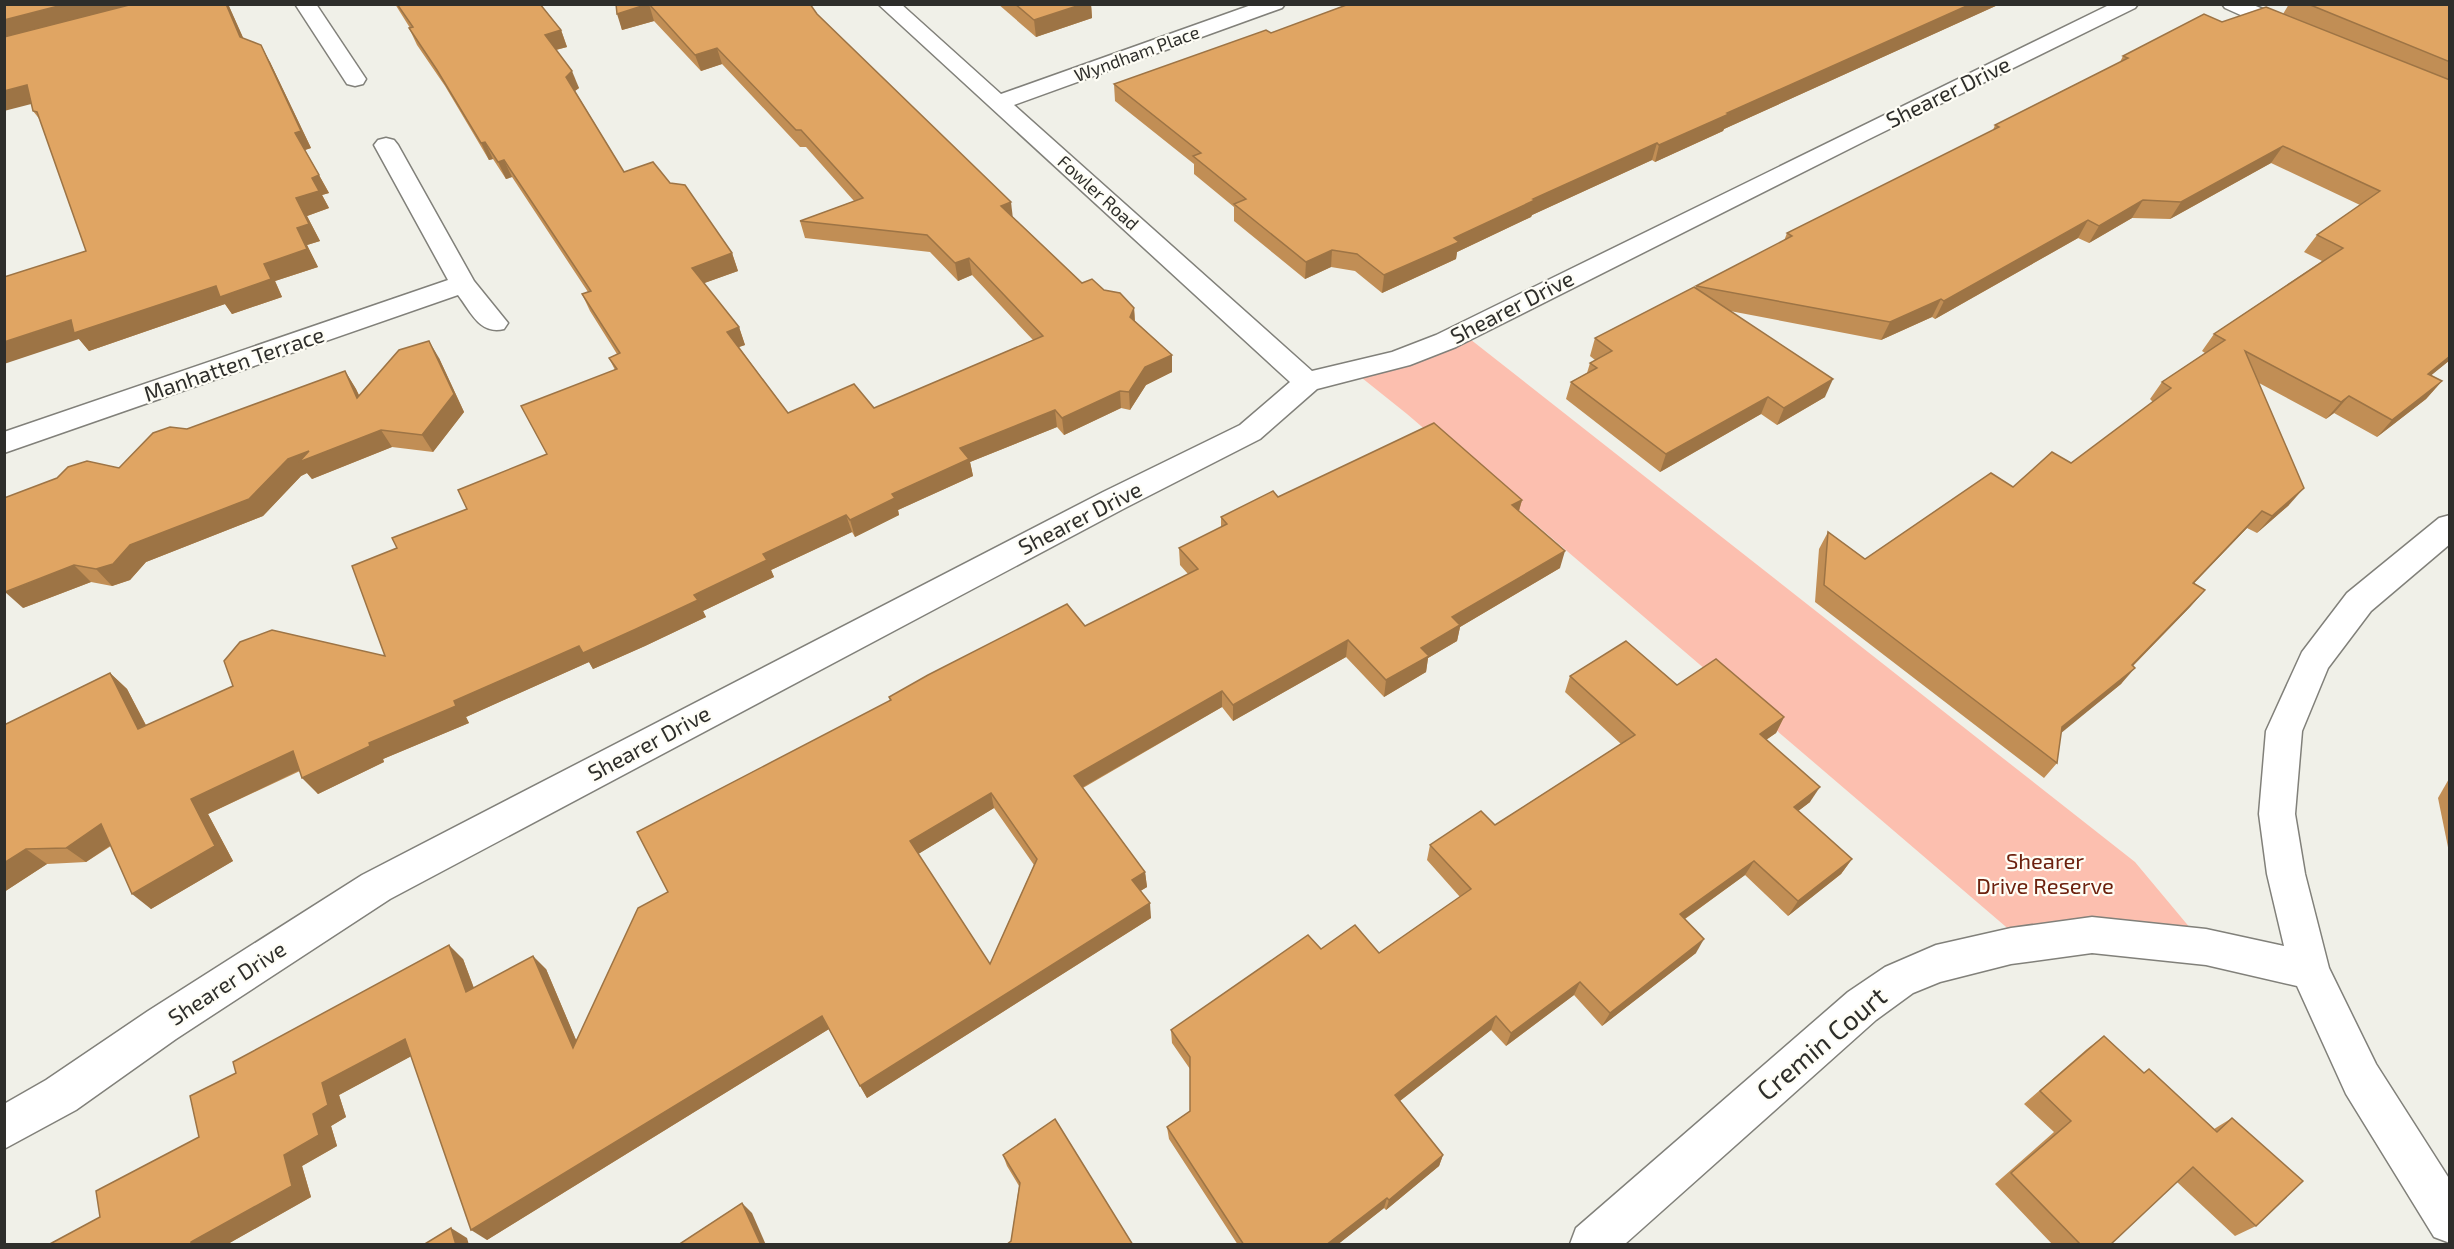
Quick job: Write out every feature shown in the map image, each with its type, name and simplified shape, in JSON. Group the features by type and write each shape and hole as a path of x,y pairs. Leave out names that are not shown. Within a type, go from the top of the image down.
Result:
{"street":[{"path":"305,4 355,79"},
{"name":"Fowler Road","path":"888,4 1307,382"},
{"name":"Wyndham Place","path":"998,103 1275,4"},
{"name":"Shearer Drive","path":"4,1128 61,1095 162,1025 376,887 1114,500 1250,432 1307,382 1400,359 1446,341 2128,4"},
{"path":"2232,4 2308,36"},
{"path":"386,145 463,284 494,322"},
{"name":"Manhatten Terrace","path":"4,443 463,284"},
{"path":"2450,526 2359,602 2314,661 2284,731 2277,814 2286,874 2310,970 2361,1079 2450,1221"},
{"name":"Cremin Court","path":"1592,1245 1862,1006 1899,980 1936,964 2002,948 2092,935 2206,947 2310,970"},
{"name":"Shearer Drive","path":"4,1146 61,1095"}],"green space":[{"name":"Shearer Drive Reserve","path":"1461,332 2135,862 2206,947 2026,944 1407,414 1352,370"}],"building":[{"path":"4,4 66,4 4,20"},
{"path":"133,4 226,4 240,37 261,45 301,131 295,133 319,175 312,178 319,191 296,198 309,224 297,228 307,249 264,264 271,279 220,297 216,286 74,333 71,320 4,342 4,277 86,251 37,112 33,111 27,85 4,91 4,37"},
{"path":"397,4 540,4 561,30 545,35 572,71 566,77 624,172 653,162 670,183 685,185 732,253 692,268 739,327 727,332 788,413 854,384 874,408 1043,336 969,258 955,263 927,235 800,221 863,198 801,130 796,130 717,48 695,55 649,4 810,4 817,14 1011,202 1001,206 1082,283 1092,279 1104,290 1120,293 1134,308 1130,317 1172,355 1145,367 1129,392 1120,391 1062,418 1055,410 960,448 969,459 892,494 895,498 850,520 846,515 763,554 767,560 694,595 698,600 583,653 579,646 454,701 456,706 369,743 370,746 302,778 293,751 191,799 215,846 132,894 101,824 66,848 26,849 4,863 4,725 110,673 138,729 233,686 224,661 240,642 272,630 385,656 352,566 397,548 392,538 467,509 458,490 547,454 521,406 617,369 609,358 620,353 582,294 591,291 504,160 498,162 485,142 481,143 409,28 413,27"},
{"path":"616,4 648,4 617,14"},
{"path":"1015,4 1083,4 1034,20"},
{"path":"1349,4 1971,4 1727,113 1729,114 1659,145 1657,143 1533,199 1535,200 1454,238 1459,242 1384,275 1357,254 1332,250 1306,262 1234,204 1246,199 1193,156 1201,153 1114,84 1266,30 1271,33"},
{"path":"2308,4 2450,4 2450,62"},
{"path":"2266,7 2450,80 2450,356 2428,374 2442,381 2392,420 2349,396 2341,402 2245,351 2304,488 2272,516 2262,511 2193,583 2205,590 2132,665 2135,668 2062,727 2057,763 1824,585 1828,532 1865,559 1991,473 2013,487 2052,452 2071,463 2171,388 2162,382 2225,340 2214,334 2343,248 2317,235 2380,191 2283,146 2181,202 2143,200 2099,226 2088,220 1944,301 1941,299 1890,322 1696,286 1792,236 1787,233 1999,127 1995,125 2128,58 2123,56 2204,14 2222,22"},
{"path":"1694,287 1833,379 1784,408 1768,397 1666,454 1571,382 1597,368 1590,363 1612,351 1595,338"},
{"path":"429,341 454,394 422,435 381,430 299,462 309,451 288,459 249,499 130,545 113,564 96,569 74,565 5,592 4,498 57,478 68,467 87,461 119,468 153,433 170,427 187,429 345,371 357,398 399,350"},
{"path":"1434,423 1522,500 1512,505 1565,551 1452,617 1460,625 1421,648 1429,656 1386,680 1348,640 1233,705 1222,691 1074,776 1145,872 1132,880 1150,903 860,1086 822,1016 471,1230 405,1039 322,1083 328,1105 313,1114 319,1135 284,1155 292,1186 191,1242 191,1245 48,1245 100,1217 96,1191 199,1137 190,1096 236,1073 233,1062 449,945 466,992 533,956 573,1048 638,908 668,892 637,832 891,700 889,697 928,675 1067,604 1085,626 1198,569 1179,548 1227,524 1221,517 1273,491 1278,497","holes":["991,793 1037,859 990,964 910,841"]},
{"path":"1626,641 1677,685 1716,659 1784,717 1760,734 1820,787 1794,807 1852,859 1798,901 1754,861 1680,914 1704,939 1610,1013 1580,982 1511,1033 1496,1016 1395,1095 1443,1155 1389,1200 1387,1198 1326,1245 1244,1245 1167,1127 1190,1111 1190,1057 1171,1030 1308,935 1321,949 1355,925 1379,953 1471,889 1430,845 1481,811 1495,825 1635,735 1570,676"},
{"path":"2104,1036 2144,1073 2149,1069 2217,1132 2232,1118 2303,1181 2256,1226 2193,1167 2110,1245 2081,1245 2011,1173 2071,1121 2040,1091"},
{"path":"1055,1119 1133,1245 1006,1245 1011,1241 1020,1183 1003,1155"},
{"path":"742,1203 761,1245 678,1245"},
{"path":"451,1228 456,1245 423,1245"}]}
